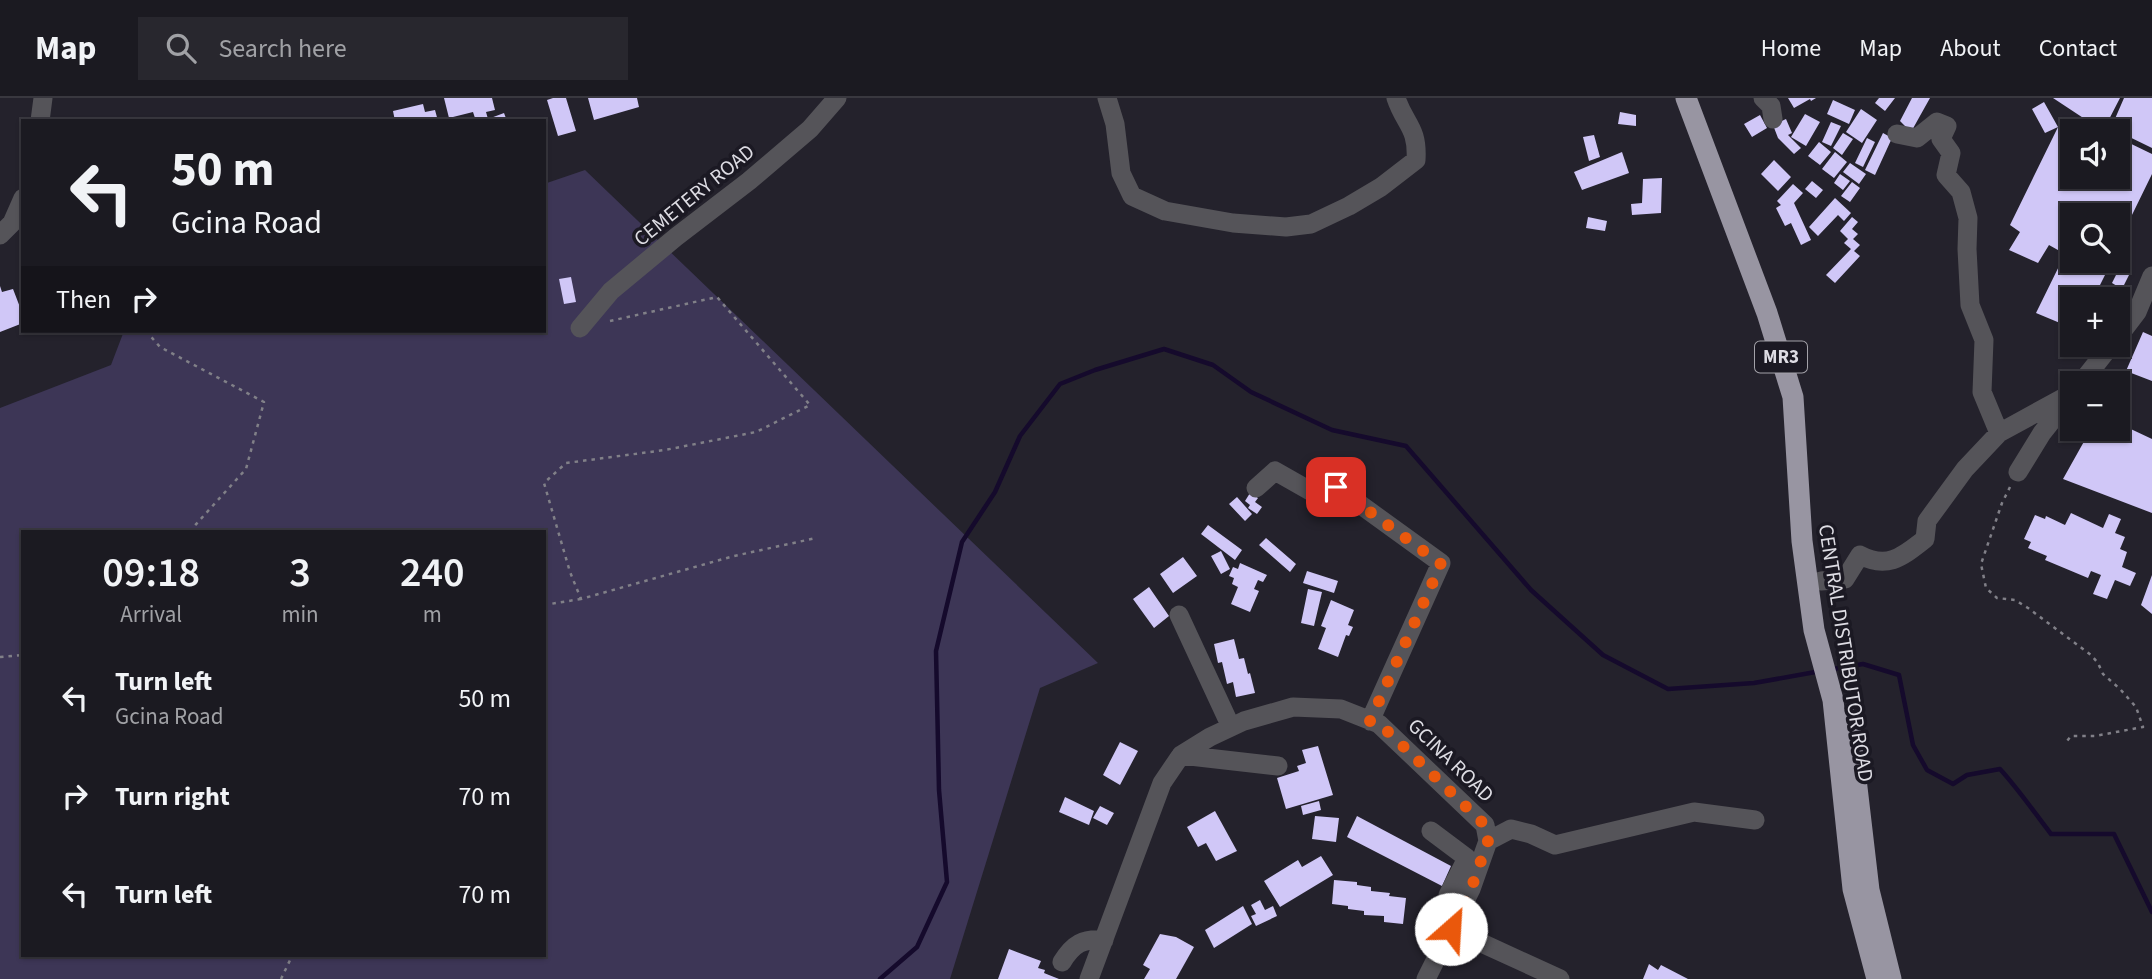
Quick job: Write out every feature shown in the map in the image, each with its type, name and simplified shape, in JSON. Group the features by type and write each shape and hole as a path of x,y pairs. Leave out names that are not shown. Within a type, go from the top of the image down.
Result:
{"highway":[{"name":"CENTRAL DISTRIBUTOR ROAD","path":"1686,98 1767,313 1793,397 1802,541 1820,626 1840,699 1869,890 1891,979"},
{"name":"CENTRAL DISTRIBUTOR ROAD","path":"1701,98 1784,323 1805,391 1821,582 1820,626"},
{"name":"CENTRAL DISTRIBUTOR ROAD","path":"1840,699 1853,889 1877,979"}],"street":[{"path":"40,119 43,98"},
{"name":"CEMETERY ROAD","path":"580,328 611,291 810,129 837,98"},
{"path":"1107,98 1115,124 1121,173 1132,196 1165,211 1233,223 1286,227 1311,224 1349,206 1381,187 1416,160 1417,143 1413,129 1396,98"},
{"path":"1763,98 1771,106 1773,119"},
{"path":"1897,134 1917,138 1935,117 1947,126 1941,139 1951,153 1946,175 1961,192 1968,218 1970,304 1984,340 1982,392 1998,433"},
{"path":"0,235 12,223 21,203"},
{"path":"2130,327 2144,315 2152,276"},
{"path":"2090,371 2102,357"},
{"path":"1821,582 1845,579 1860,555 1870,560 1901,558 1925,539 1927,521 1965,469 1998,433 2060,400"},
{"path":"2018,472 2060,410"},
{"path":"1256,488 1275,471 1320,496 1336,487 1441,564 1370,721"},
{"path":"1179,615 1231,727"},
{"name":"GCINA ROAD","path":"1089,979 1162,783 1181,755 1244,721 1293,707 1341,709 1380,724 1485,825 1488,841"},
{"path":"1181,755 1278,766"},
{"path":"1426,979 1471,889 1488,841 1511,830 1531,834 1555,845 1694,812 1755,820"},
{"path":"1432,831 1467,859 1448,895 1451,929"},
{"path":"1451,929 1560,979"},
{"path":"1062,962 1068,951 1077,945 1090,939 1104,940"}],"path":[{"path":"580,328 717,297 810,405 756,432 664,450 566,463 544,483 570,572 581,599"},
{"path":"148,333 160,347 264,402 246,469 191,530"},
{"path":"2018,472 2002,503 1981,564 1986,588 1997,597 2015,600 2028,608 2091,655 2103,674 2136,708 2143,727 2095,736 2071,736 2067,741 2069,744"},
{"path":"546,605 581,599 734,556 816,538"},
{"path":"0,657 21,655"},
{"path":"281,979 292,957"}],"shaded area":[{"path":"585,170 1098,663 1040,688 950,979 0,979 0,408 111,365 123,333 546,333 546,183"}],"building":[{"path":"444,98 492,98 495,110 486,112 488,119 475,119 473,112 449,118"},
{"path":"566,98 576,131 558,136 547,100"},
{"path":"588,98 637,98 639,107 594,120"},
{"path":"1788,98 1816,98 1794,108"},
{"path":"1879,98 1895,98 1885,111 1875,103"},
{"path":"1912,98 1930,98 1911,132 1900,121"},
{"path":"2053,98 2120,98 2109,119 2085,119"},
{"path":"2124,98 2152,98 2152,148 2130,137 2130,119 2115,119"},
{"path":"1833,100 1855,110 1849,124 1827,114"},
{"path":"2044,102 2058,127 2045,133 2032,109"},
{"path":"423,104 425,112 435,110 437,119 395,119 393,111"},
{"path":"1861,109 1877,120 1862,143 1846,132"},
{"path":"1620,112 1636,115 1636,126 1618,124"},
{"path":"504,113 506,119 488,119"},
{"path":"1805,114 1820,122 1806,146 1791,137"},
{"path":"1760,115 1767,128 1752,137 1744,124"},
{"path":"1786,119 1792,133 1788,135 1801,148 1794,154 1778,138 1773,125"},
{"path":"1831,122 1841,126 1831,146 1822,142"},
{"path":"2058,127 2060,189 2130,189 2130,143 2152,154 2152,174 2131,217 2130,203 2060,203 2060,251 2049,245 2038,263 2009,250 2020,232 2010,225"},
{"path":"1843,133 1853,139 1842,155 1833,148"},
{"path":"1883,133 1892,138 1875,175 1865,170"},
{"path":"1594,135 1600,157 1589,161 1583,137"},
{"path":"1867,138 1875,142 1863,167 1855,163"},
{"path":"1819,142 1831,152 1820,165 1808,156"},
{"path":"1622,152 1629,173 1582,190 1574,172"},
{"path":"1835,152 1847,162 1834,178 1822,169"},
{"path":"1774,160 1791,177 1778,191 1761,174"},
{"path":"1850,163 1866,174 1859,184 1843,172"},
{"path":"1840,174 1850,181 1843,190 1834,183"},
{"path":"1662,178 1661,213 1632,215 1631,204 1642,203 1643,179"},
{"path":"1812,181 1823,190 1816,198 1805,189"},
{"path":"1852,182 1860,188 1850,202 1841,196"},
{"path":"1793,184 1803,193 1794,203 1811,240 1801,245 1791,223 1785,226 1776,208 1781,205 1777,201"},
{"path":"1835,198 1851,213 1844,221 1838,215 1818,236 1809,227"},
{"path":"1588,217 1607,221 1605,231 1586,228"},
{"path":"1852,217 1858,222 1852,229 1858,234 1853,239 1860,245 1854,251 1860,256 1835,283 1826,275 1851,249 1844,243 1848,239 1840,231"},
{"path":"2060,264 2060,273 2106,273 2099,287 2060,287 2060,323 2036,313"},
{"path":"2117,273 2130,273 2123,287 2112,283"},
{"path":"571,277 576,302 564,304 559,279"},
{"path":"0,286 2,292 13,289 21,310 21,324 0,332"},
{"path":"2143,332 2152,336 2152,381 2126,371"},
{"path":"2130,429 2152,439 2152,513 2063,479 2084,441 2130,441"},
{"path":"1250,493 1258,498 1255,502 1262,507 1257,514 1248,508 1250,505 1245,501"},
{"path":"1237,497 1252,514 1245,521 1229,504"},
{"path":"2071,513 2103,528 2109,514 2121,519 2115,533 2125,537 2120,549 2127,552 2122,567 2136,573 2130,586 2115,580 2107,599 2093,594 2101,575 2091,571 2088,578 2045,560 2047,556 2028,548 2031,542 2024,539 2035,515 2045,519 2046,516 2065,525"},
{"path":"1208,525 1242,550 1235,560 1201,534"},
{"path":"1266,538 1296,564 1290,572 1259,545"},
{"path":"1221,551 1230,569 1221,574 1211,556"},
{"path":"1183,557 1197,576 1173,593 1160,574"},
{"path":"1240,563 1267,575 1263,582 1258,580 1254,589 1259,591 1250,612 1231,604 1238,587 1232,584 1234,578 1229,576 1233,567 1238,569"},
{"path":"1307,571 1338,581 1334,593 1303,583"},
{"path":"2152,575 2152,614 2141,605"},
{"path":"1149,587 1169,616 1154,628 1133,599"},
{"path":"1308,589 1322,592 1314,626 1301,623"},
{"path":"1331,600 1354,610 1348,625 1353,627 1349,636 1346,635 1338,657 1318,649 1326,628 1321,626"},
{"path":"1234,639 1239,659 1244,658 1248,674 1250,673 1255,693 1236,697 1233,682 1227,684 1222,662 1218,663 1214,644"},
{"path":"1120,742 1138,751 1120,785 1103,775"},
{"path":"1318,746 1333,795 1286,809 1277,778 1299,771 1297,766 1306,763 1302,750"},
{"path":"1065,797 1094,811 1089,825 1059,812"},
{"path":"1319,801 1321,810 1303,815 1301,806"},
{"path":"1100,806 1114,813 1107,825 1093,818"},
{"path":"1215,811 1237,851 1216,861 1206,843 1198,847 1187,827"},
{"path":"1315,816 1339,818 1336,842 1312,839"},
{"path":"1357,816 1451,866 1442,886 1347,837"},
{"path":"1321,856 1333,875 1280,907 1264,881 1298,860 1302,867"},
{"path":"1334,880 1357,882 1357,885 1371,887 1371,891 1406,898 1403,924 1384,922 1384,916 1364,915 1364,911 1332,904"},
{"path":"1260,900 1265,910 1273,906 1277,916 1256,926 1251,916 1256,914 1251,905"},
{"path":"1243,906 1252,924 1214,948 1205,930"},
{"path":"1160,934 1176,937 1194,947 1176,979 1144,979 1150,969 1143,965"},
{"path":"1009,949 1041,961 1038,968 1059,979 998,979"},
{"path":"1649,964 1658,970 1661,965 1688,979 1643,979"}],"waterway":[{"path":"880,979 917,947 947,882 939,790 936,651 962,542 995,492 1020,436 1060,384 1095,370 1164,349 1213,365 1251,392 1332,430 1406,446 1531,590 1603,655 1668,689 1754,683 1821,671"},
{"path":"1833,669 1863,664 1899,675 1913,745 1927,770 1953,784 1967,775 2000,769 2051,834 2114,834 2152,912"}],"route":[{"path":"1336,487 1441,564 1370,721 1380,724 1485,825 1488,841 1471,889 1451,929"}]}
